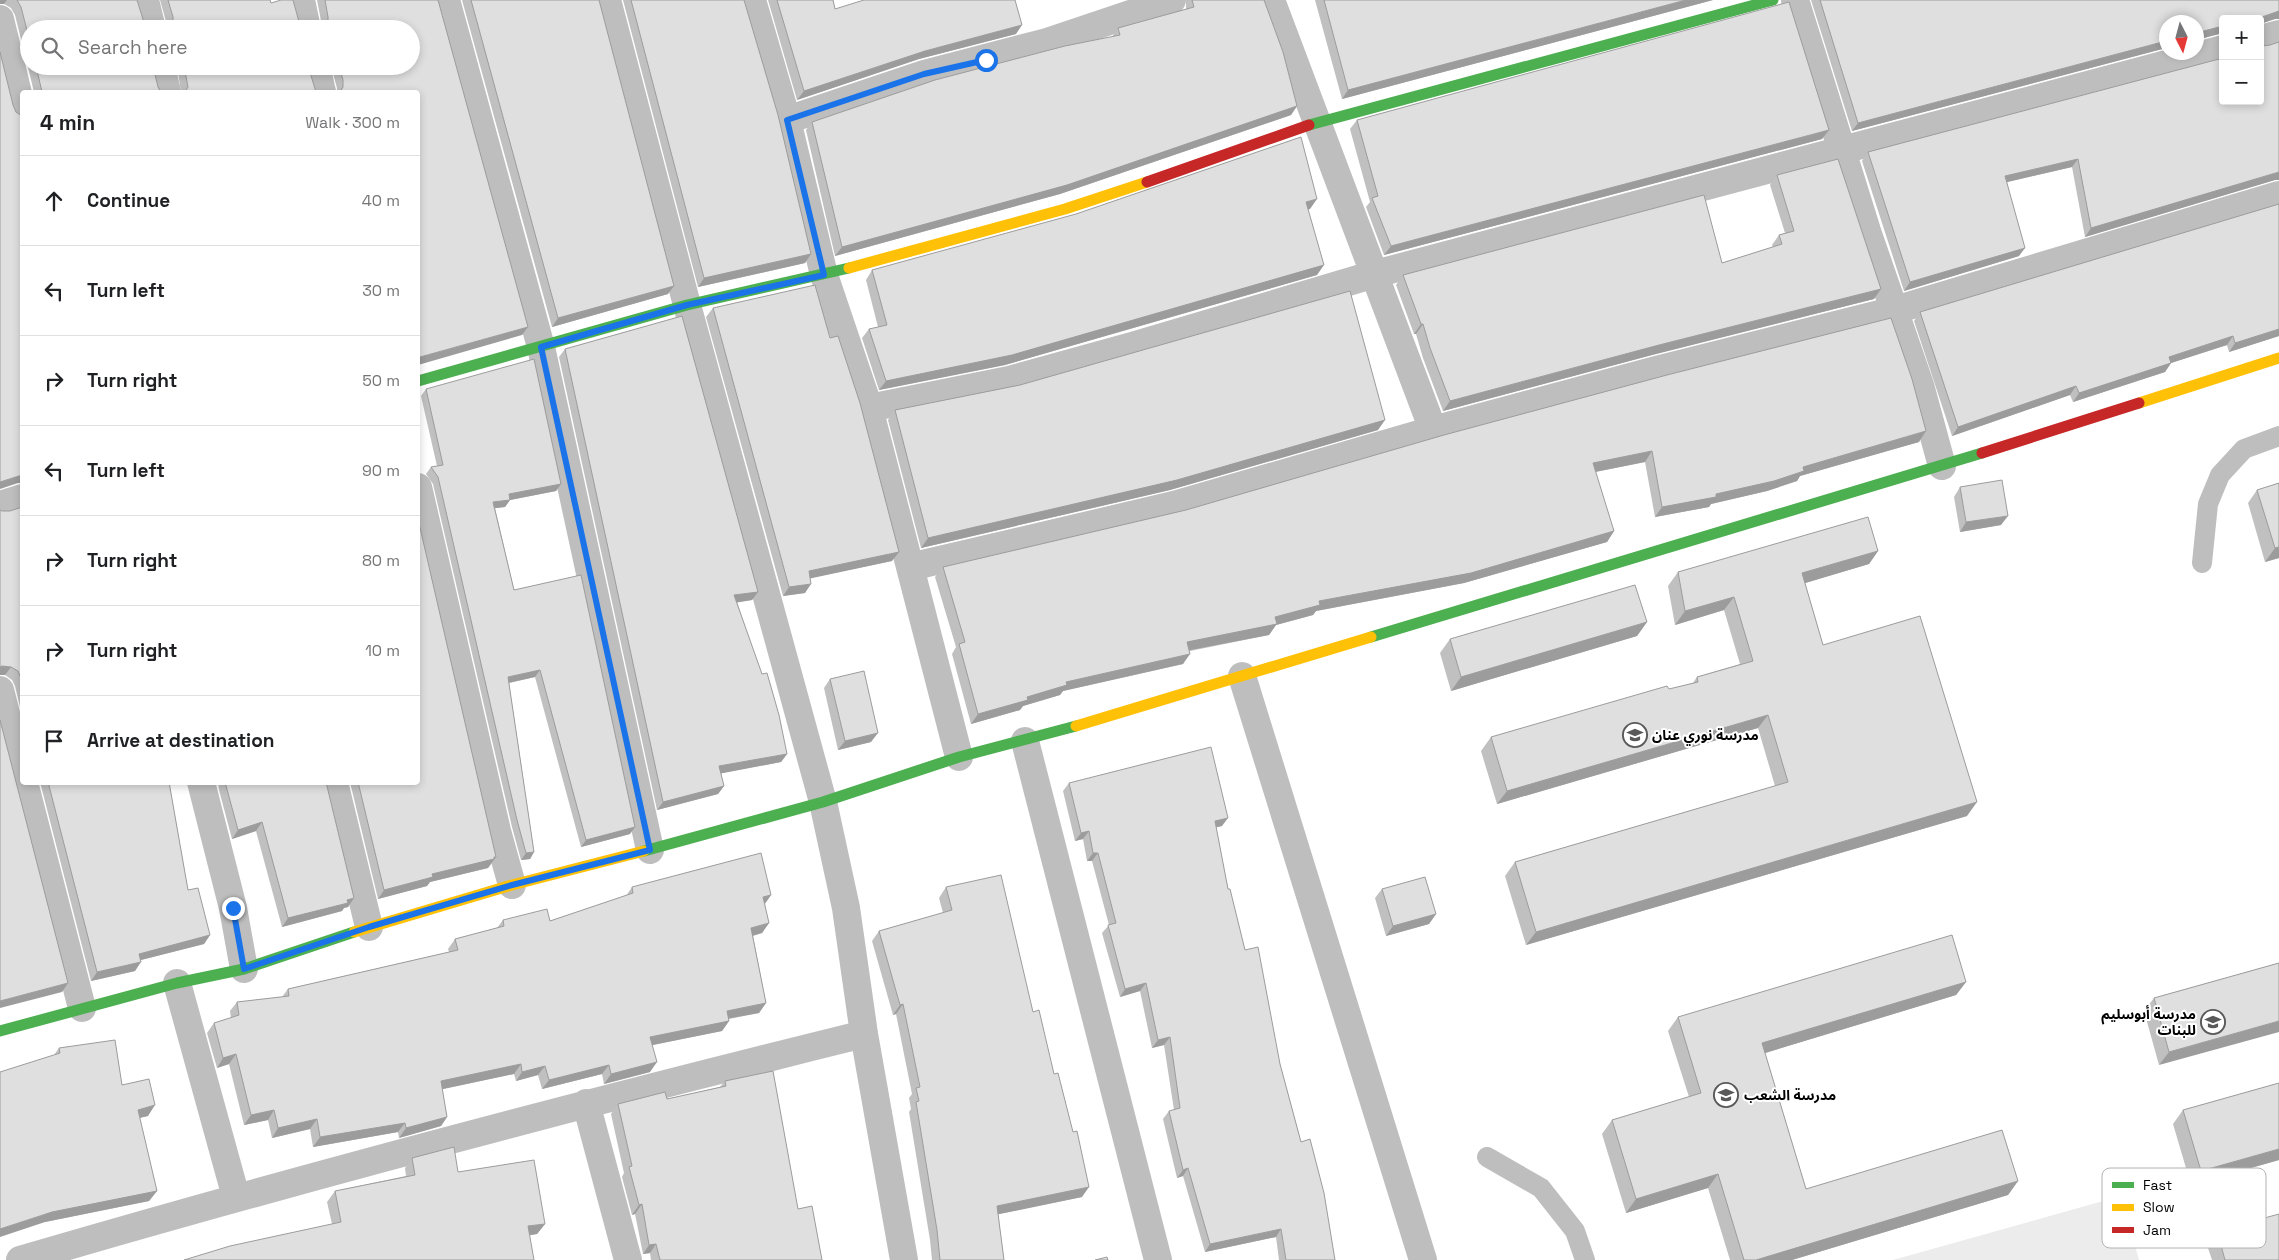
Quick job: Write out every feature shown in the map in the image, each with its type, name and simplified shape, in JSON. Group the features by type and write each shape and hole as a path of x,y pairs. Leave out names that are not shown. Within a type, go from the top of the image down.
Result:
{"street":[{"path":"145,0 150,20"},
{"path":"301,0 305,20"},
{"path":"446,0 541,347 650,850"},
{"path":"607,0 687,305 823,802 846,908 864,1034 904,1260"},
{"path":"752,0 787,120 824,275 868,408 959,757"},
{"path":"787,120 924,74 1047,42 1172,0"},
{"path":"1271,0 1434,430"},
{"path":"420,380 687,305 824,275 1065,209 1176,173 1317,122 1773,0"},
{"path":"1795,0 1920,385 1942,466"},
{"path":"0,19 20,102"},
{"path":"2264,38 2279,34"},
{"path":"868,408 1009,380 1132,346 1375,274 1842,148 2219,50"},
{"path":"163,75 167,90"},
{"path":"318,75 322,90"},
{"path":"910,567 1174,505 1434,430 1656,370 1895,310 2279,194"},
{"path":"0,1031 177,982 244,969 369,927 512,885 650,850 823,802 959,757 1025,741 1942,466 2279,358"},
{"path":"420,496 512,885"},
{"path":"0,505 20,499"},
{"path":"1242,676 1423,1260"},
{"path":"0,690 20,769"},
{"path":"1025,741 1158,1260"},
{"path":"25,785 82,1008"},
{"path":"202,785 233,908 244,969"},
{"path":"335,785 369,927"},
{"path":"177,982 236,1197"},
{"path":"20,1260 236,1197 586,1103 864,1034"},
{"path":"586,1103 628,1260"}],"lane":[{"path":"2202,563 2208,504 2220,475 2244,448 2279,436"},
{"path":"1487,1157 1541,1188 1575,1231 1585,1260"}],"shaded area":[{"path":"2102,1201 2102,1248 2136,1248 2139,1260 1893,1260"}],"building":[{"path":"17,0 137,0 143,20 24,20"},
{"path":"168,0 270,0 271,3 281,0 293,0 299,20 173,20"},
{"path":"325,0 438,0 528,327 420,357 420,90 341,90 343,87 342,75 420,75 420,20 328,20"},
{"path":"471,0 599,0 674,286 558,318"},
{"path":"631,0 744,0 778,115 811,254 704,278"},
{"path":"777,0 833,0 835,9 864,0 1015,0 1022,25 925,51 804,91"},
{"path":"1192,0 1264,0 1283,52 1297,106 1067,185 842,247 812,122 935,80 1065,46 1120,35 1118,28 1194,7"},
{"path":"1324,0 1686,0 1348,90"},
{"path":"1820,0 2279,0 2279,11 2264,16 2219,15 2219,27 2204,31 2204,15 2159,15 2159,43 1858,123"},
{"path":"1789,2 1829,130 1391,246 1372,198 1378,196 1357,120"},
{"path":"2279,42 2279,172 2091,228 2078,159 2005,176 2025,248 1910,282 1868,152 2219,59 2219,105 2264,105 2264,46"},
{"path":"0,52 13,105 16,112 20,115 20,476 0,482"},
{"path":"38,75 155,75 160,90 42,90"},
{"path":"186,75 311,75 315,90 186,90 188,87"},
{"path":"1301,137 1317,199 1306,202 1324,265 1012,355 886,381 869,329 887,325 872,270 1076,214"},
{"path":"1838,159 1881,289 1659,345 1450,401 1423,324 1421,324 1403,275 1704,195 1722,263 1782,244 1779,235 1794,231 1777,175"},
{"path":"2279,204 2279,329 2235,343 2233,336 2169,357 2171,363 2079,393 2076,386 1958,427 1920,312"},
{"path":"815,285 830,338 838,336 860,403 899,552 809,571 811,584 789,587 713,308"},
{"path":"1350,291 1385,420 1177,480 928,538 895,410 1020,385"},
{"path":"682,316 758,592 734,595 762,674 767,673 779,715 787,754 719,766 724,786 663,802 565,349"},
{"path":"1891,318 1912,379 1926,431 1803,467 1804,471 1774,481 1716,494 1716,497 1662,507 1652,451 1593,463 1614,531 1471,573 1319,601 1320,605 1275,617 1277,624 1187,642 1190,654 1066,682 1067,685 1027,697 1028,700 978,714 959,644 965,642 943,567 1186,510 1444,435 1667,375"},
{"path":"534,359 561,484 509,494 510,500 493,502 514,590 581,575 635,827 586,840 540,670 508,677 534,852 526,853 438,477 431,467 443,465 426,389"},
{"path":"2002,480 2008,516 1966,522 1960,487"},
{"path":"2279,483 2279,547 2275,548 2257,490"},
{"path":"20,508 20,676 18,671 11,667 0,667 0,510 10,511"},
{"name":"مدرسة نوري عنان","path":"1868,517 1878,551 1802,573 1823,645 1920,616 1977,802 1536,932 1515,862 1788,782 1768,715 1507,791 1491,737 1667,686 1669,689 1698,682 1697,677 1753,661 1734,597 1685,611 1678,572"},
{"path":"420,528 496,857 432,874 433,877 384,890 359,785 420,785"},
{"path":"1635,585 1647,622 1461,677 1450,639"},
{"path":"864,671 878,733 845,741 830,679"},
{"path":"0,720 68,983 0,1001"},
{"path":"1211,747 1228,818 1215,821 1228,889 1230,889 1245,950 1258,947 1280,1064 1301,1142 1310,1139 1324,1193 1335,1260 1286,1260 1281,1229 1210,1244 1188,1168 1183,1170 1169,1111 1180,1108 1170,1037 1158,1040 1146,983 1125,989 1108,925 1116,923 1098,853 1093,853 1089,831 1081,833 1069,783"},
{"path":"49,785 170,785 188,890 198,888 210,935 139,954 141,962 97,972"},
{"path":"226,785 327,785 354,898 347,900 348,903 288,918 262,822 238,830"},
{"path":"761,853 771,895 763,897 769,923 751,928 766,1003 727,1011 729,1021 650,1037 657,1062 611,1074 609,1065 549,1080 545,1066 522,1072 521,1064 441,1081 447,1117 406,1128 405,1123 320,1137 317,1119 278,1128 274,1110 251,1115 236,1054 223,1058 214,1023 239,1015 237,1002 289,996 288,989 458,950 455,939 504,926 503,920 547,909 550,921 633,893 632,887"},
{"path":"1001,875 1033,1012 1039,1010 1054,1074 1058,1073 1073,1132 1077,1131 1089,1187 997,1206 1004,1260 940,1260 937,1230 916,1102 919,1101 916,1088 920,1087 903,1004 900,1005 879,931 952,910 946,887"},
{"path":"1425,877 1436,914 1393,926 1382,889"},
{"name":"مدرسة الشعب","path":"1952,935 1966,982 1762,1043 1806,1189 2002,1130 2018,1181 1756,1260 1744,1260 1718,1174 1636,1199 1612,1120 1701,1093 1678,1017"},
{"name":"مدرسة أبوسليم للبنات","path":"2279,963 2279,1021 2169,1052 2154,998"},
{"path":"115,1040 122,1085 149,1079 155,1105 138,1110 157,1191 52,1212 0,1229 0,1072 60,1053 59,1048"},
{"path":"773,1071 798,1209 812,1206 822,1260 660,1260 656,1244 649,1245 642,1204 639,1205 629,1167 632,1166 618,1104 665,1092 667,1099 726,1086 725,1081"},
{"path":"2279,1083 2279,1149 2212,1168 2200,1168 2183,1110"},
{"path":"454,1147 458,1172 534,1160 545,1224 528,1226 534,1260 184,1260 230,1246 341,1222 335,1191 415,1175 412,1158"},
{"path":"2279,1214 2279,1260 2225,1260 2222,1248 2266,1248 2266,1218"},
{"path":"1107,1257 1108,1260 1095,1260"}],"traffic: fast":[{"path":"1309,125 1773,0"},
{"path":"420,380 687,305 849,268"},
{"path":"1371,637 1982,453"},
{"path":"644,851 823,802 959,757 1076,726"},
{"path":"0,1031 177,983 244,969 354,932"}],"traffic: slow":[{"path":"849,268 1065,209 1147,182"},
{"path":"2139,403 2279,358"},
{"path":"1076,726 1371,637"},
{"path":"354,932 512,885 644,851"}],"traffic: jam":[{"path":"1147,182 1309,125"},
{"path":"1982,453 2139,403"}],"place":[{"name":"مدرسة نوري عنان","path":"1635,735"},
{"name":"مدرسة أبوسليم للبنات","path":"2213,1022"},
{"name":"مدرسة الشعب","path":"1726,1095"}],"route":[{"path":"233,908 244,969 369,927 512,885 650,850 541,347 687,305 824,275 787,120 924,74 986,60"}]}
